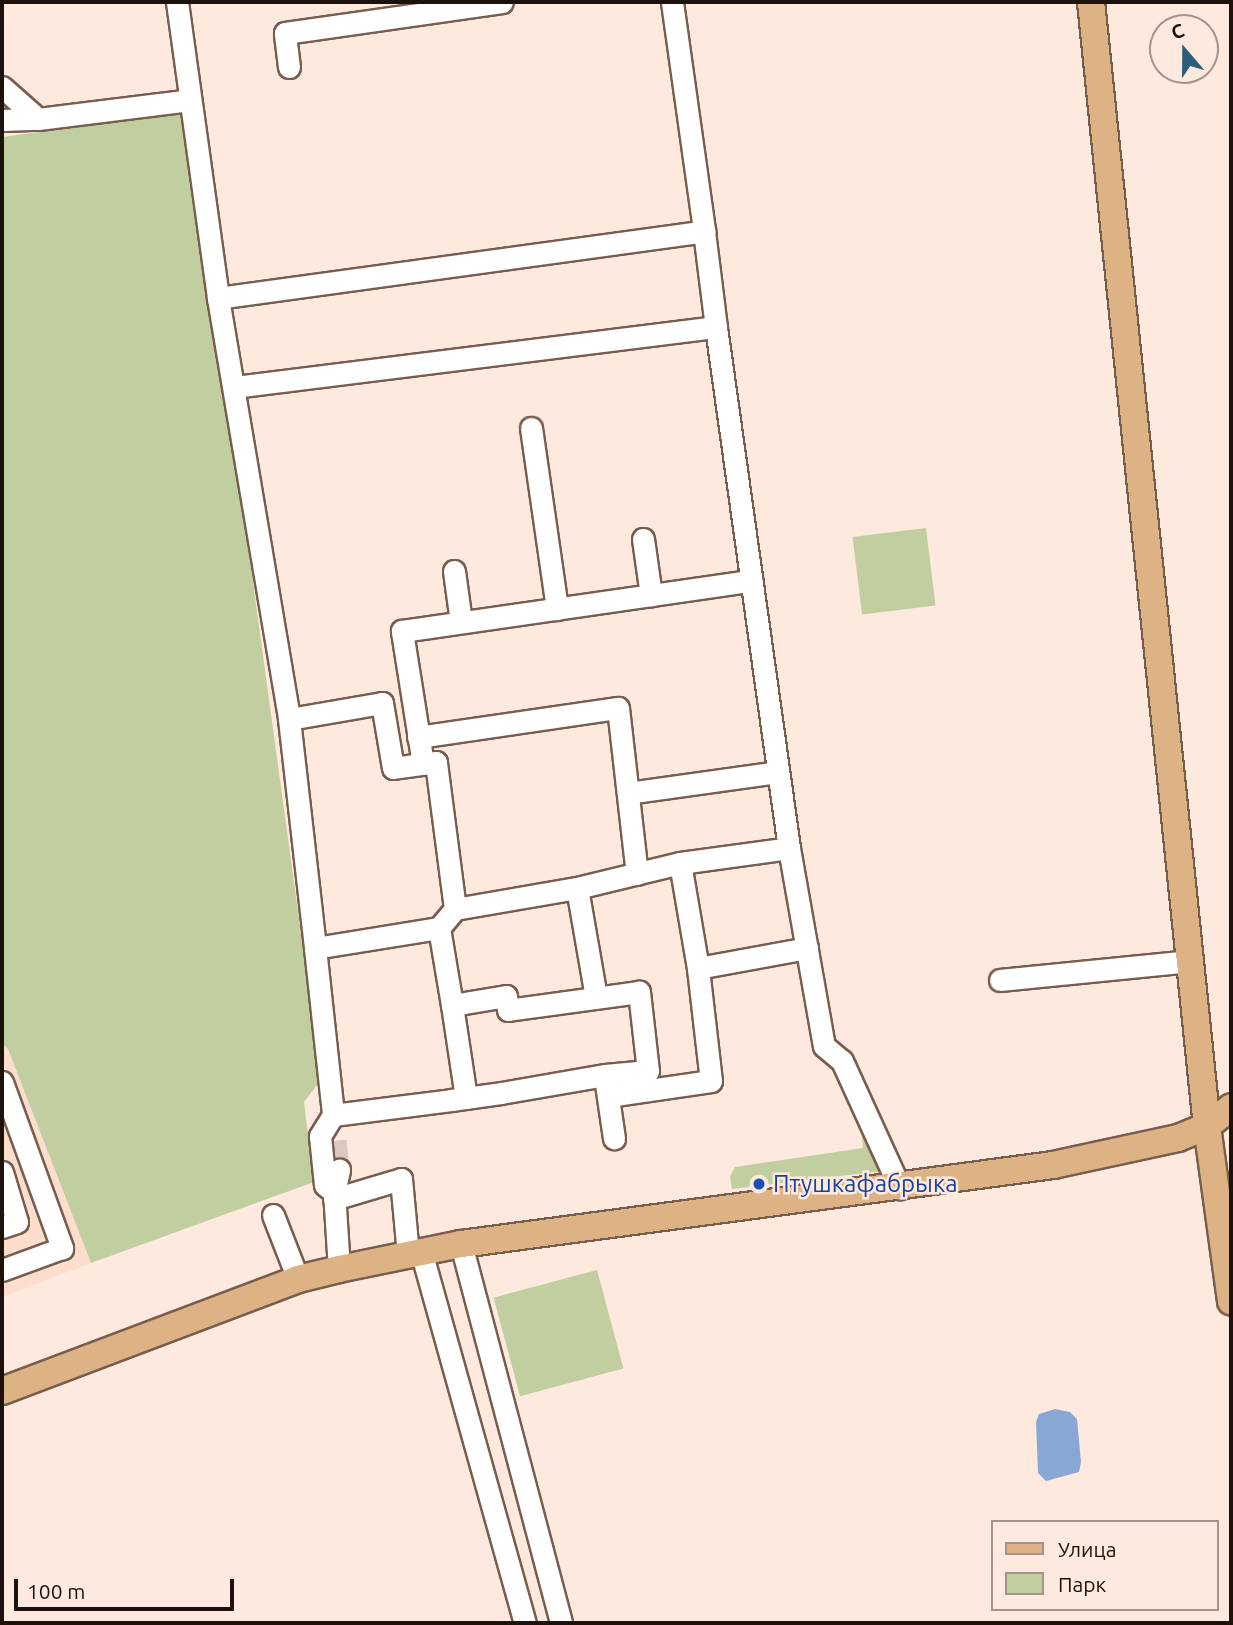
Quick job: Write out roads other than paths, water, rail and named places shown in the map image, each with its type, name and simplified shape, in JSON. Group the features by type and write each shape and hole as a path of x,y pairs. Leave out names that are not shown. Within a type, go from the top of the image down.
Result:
{"main road":[{"path":"1091,2 1207,1126 1229,1265 1231,1301"},
{"path":"2,1391 298,1279 339,1269 461,1244 1053,1166 1178,1138 1207,1126 1231,1107"}],"street":[{"path":"177,2 218,298 289,719 332,1127"},
{"path":"289,67 285,33 502,2"},
{"path":"672,2 789,848 824,1046 842,1061 900,1188"},
{"path":"2,87 38,119"},
{"path":"2,120 38,119 190,100"},
{"path":"218,298 704,231"},
{"path":"234,387 716,327"},
{"path":"531,428 557,609"},
{"path":"643,539 651,595"},
{"path":"454,571 461,622"},
{"path":"423,764 402,631 751,581"},
{"path":"289,719 382,703 393,768 436,762 455,909"},
{"path":"418,737 618,708 637,874"},
{"path":"628,793 778,772"},
{"path":"315,948 439,928 455,909 577,888 680,863 789,848"},
{"path":"608,1096 710,1081 698,968 680,863"},
{"path":"577,888 596,997"},
{"path":"439,928 466,1098"},
{"path":"698,968 807,948"},
{"path":"1000,980 1190,961"},
{"path":"334,1195 324,1177 320,1136 332,1127 466,1098 604,1075 648,1071 639,992 508,1010 506,996 452,1004"},
{"path":"604,1075 614,1138"},
{"path":"2,1082 62,1248 2,1270"},
{"path":"339,1170 334,1195 339,1269"},
{"path":"334,1195 401,1179 415,1252 525,1623"},
{"path":"2,1227 18,1222 3,1183"},
{"path":"273,1215 298,1279"},
{"path":"461,1244 561,1623"}],"water":[{"path":"1055,1409 1070,1412 1077,1419 1081,1462 1079,1472 1046,1481 1038,1473 1036,1422 1039,1414"}],"tunnel":[{"path":"336,1140 339,1170"}],"place":[{"name":"Птушкафабрыка","path":"759,1184"}]}
